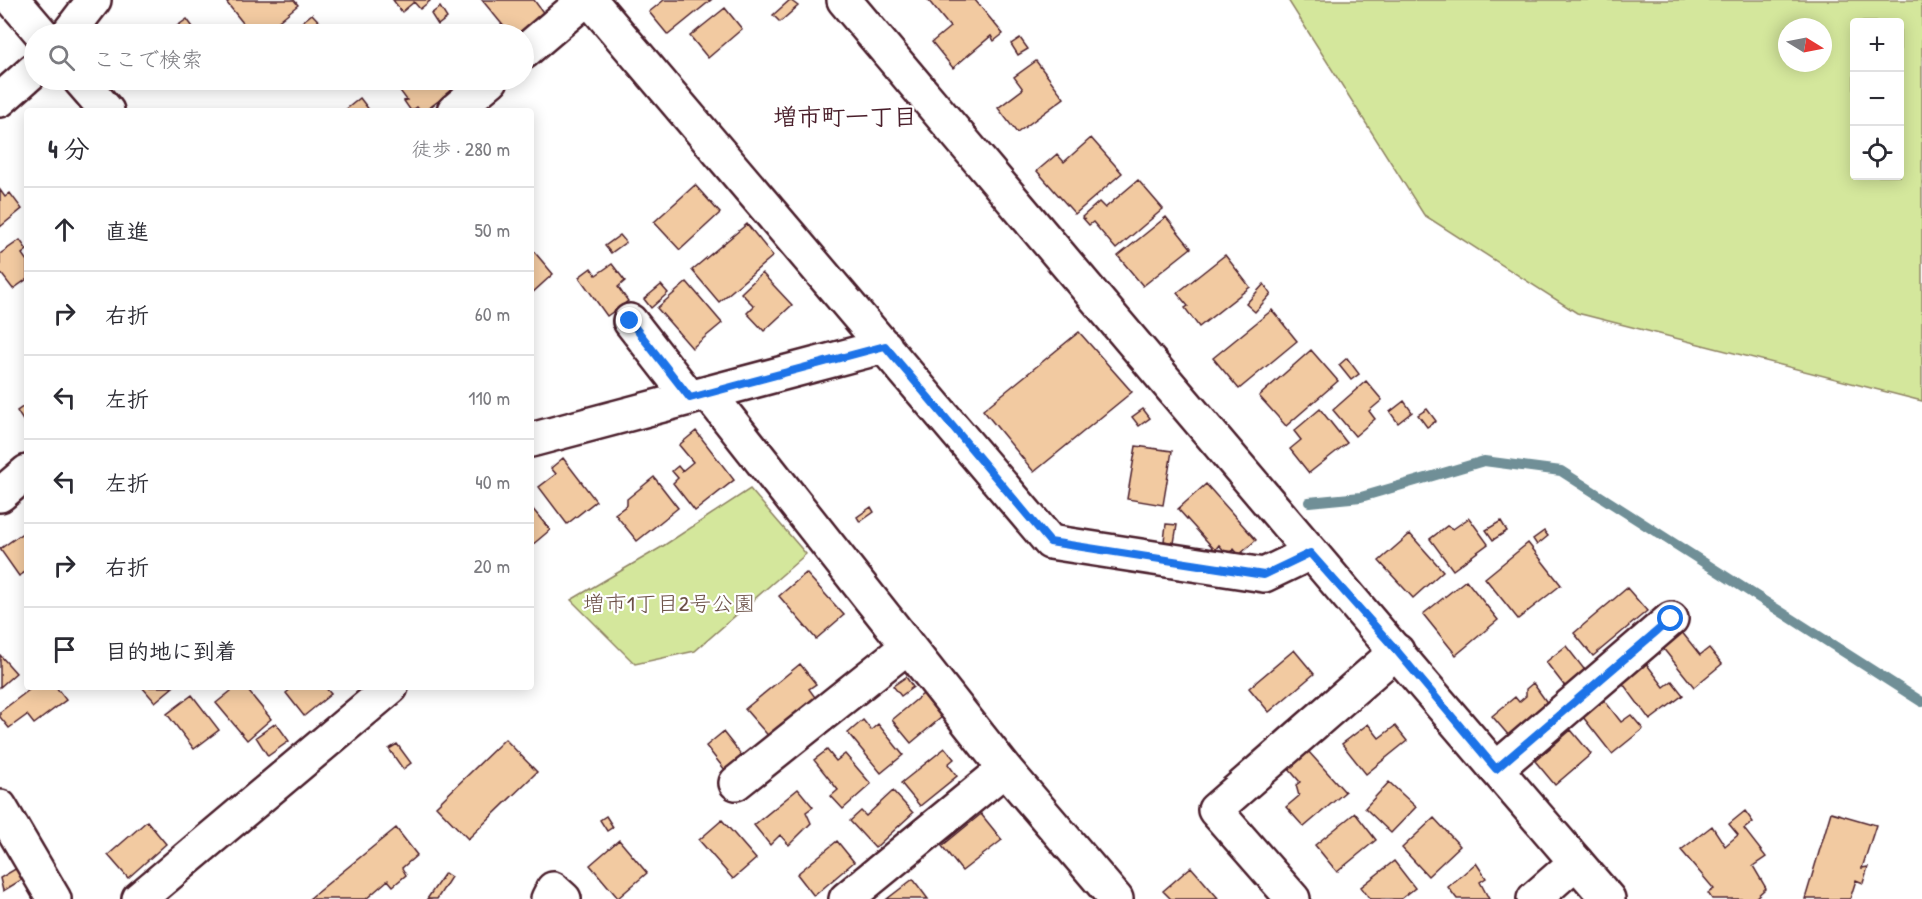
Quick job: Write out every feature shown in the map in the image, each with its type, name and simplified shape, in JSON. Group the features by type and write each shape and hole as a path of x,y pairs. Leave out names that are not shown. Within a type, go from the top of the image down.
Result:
{"street":[{"path":"13,0 33,24"},
{"path":"76,24 94,0"},
{"path":"534,43 585,0"},
{"path":"590,0 1050,542 1264,575 1310,553"},
{"path":"844,0 1310,553 1397,651 1608,899"},
{"path":"0,100 24,79"},
{"path":"89,90 104,108"},
{"path":"458,108 479,90"},
{"path":"630,321 699,395 908,646 1005,769 1116,899"},
{"path":"534,439 885,346"},
{"path":"0,495 24,475"},
{"path":"1496,769 1671,619"},
{"path":"736,783 908,646"},
{"path":"1293,899 1215,810 1397,651"},
{"path":"139,899 387,690"},
{"path":"846,899 1005,769"},
{"path":"0,807 54,899"},
{"path":"1534,899 1576,862"},
{"path":"548,899 553,889 564,899"}],"green space":[{"path":"1288,0 1922,0 1922,401 1577,313 1424,215"},
{"name":"増市1丁目2号公園","path":"750,489 806,554 695,651 635,664 571,600 660,548"}],"building":[{"path":"230,0 294,0 298,5 275,24 242,24 227,3"},
{"path":"393,0 430,1 420,9 414,2 402,12"},
{"path":"482,0 534,0 545,15 534,24 502,24"},
{"path":"664,0 711,0 668,35 649,12"},
{"path":"790,0 798,6 780,22 773,15"},
{"path":"928,0 975,0 1003,34 994,41 991,36 953,68 932,42 950,27"},
{"path":"440,7 447,18 437,24 431,14"},
{"path":"725,8 742,29 708,58 690,36"},
{"path":"312,14 321,24 304,24 302,22"},
{"path":"187,19 191,24 180,24"},
{"path":"1020,38 1028,49 1018,55 1011,44"},
{"path":"1036,61 1064,98 1017,133 998,108 1023,89 1014,77"},
{"path":"400,90 453,90 429,108 409,108 404,101 407,100"},
{"path":"360,98 368,108 348,108"},
{"path":"1091,138 1122,173 1075,214 1037,171 1057,154 1064,162"},
{"path":"1138,180 1163,209 1116,249 1093,222 1089,225 1082,217 1099,202 1105,208"},
{"path":"695,185 720,213 680,250 654,222"},
{"path":"0,190 5,197 10,193 22,209 0,227"},
{"path":"1166,217 1191,248 1143,286 1118,256"},
{"path":"747,224 773,256 719,302 692,270"},
{"path":"620,235 626,242 611,253 605,246"},
{"path":"20,240 24,246 22,254 24,281 13,289 0,272 0,254"},
{"path":"534,252 553,274 534,291"},
{"path":"1225,255 1250,287 1199,327 1185,308 1188,306 1177,293"},
{"path":"612,264 625,281 618,287 628,301 607,316 579,277 591,268 596,275"},
{"path":"762,273 792,305 764,331 747,313 754,306 741,293"},
{"path":"687,282 722,323 692,348 657,308"},
{"path":"1264,284 1271,294 1255,312 1246,304"},
{"path":"661,285 668,293 651,308 644,299"},
{"path":"1272,310 1297,341 1239,389 1213,358"},
{"path":"1079,332 1132,392 1034,472 983,410"},
{"path":"1311,350 1338,381 1286,426 1259,396"},
{"path":"1347,358 1359,374 1351,380 1339,365"},
{"path":"1366,381 1382,400 1369,411 1375,419 1355,436 1333,410"},
{"path":"1404,401 1412,412 1398,423 1390,412"},
{"path":"24,406 24,422 17,411"},
{"path":"1143,409 1150,418 1139,426 1132,417"},
{"path":"1320,409 1347,443 1309,473 1290,449 1301,440 1294,431"},
{"path":"1427,409 1436,421 1427,427 1418,415"},
{"path":"696,431 734,480 695,511 673,483 678,478 672,471 678,466 682,471 693,462 679,445"},
{"path":"1136,446 1172,451 1163,505 1127,499"},
{"path":"563,458 596,501 567,524 539,487 556,474 551,468"},
{"path":"654,477 678,508 637,541 615,514 627,505 627,499"},
{"path":"1206,484 1256,540 1239,555 1234,549 1228,555 1219,545 1215,550 1178,509"},
{"path":"871,507 874,512 860,522 857,517"},
{"path":"534,511 550,530 534,543"},
{"path":"1469,518 1488,544 1453,570 1430,539 1447,526 1453,529"},
{"path":"1501,521 1507,531 1493,540 1486,530"},
{"path":"1166,524 1177,525 1174,543 1164,541"},
{"path":"1544,531 1548,536 1537,545 1533,539"},
{"path":"24,532 24,573 19,576 0,549"},
{"path":"1410,534 1443,571 1413,598 1379,561"},
{"path":"1528,543 1561,585 1518,619 1485,578"},
{"path":"806,573 844,615 816,639 779,596"},
{"path":"1466,580 1498,620 1456,655 1423,614"},
{"path":"1627,588 1647,611 1593,656 1574,633"},
{"path":"1681,631 1700,655 1709,648 1722,664 1694,687 1662,647"},
{"path":"1566,646 1591,678 1570,693 1546,662"},
{"path":"1294,650 1314,674 1269,712 1249,688"},
{"path":"0,655 16,673 0,687"},
{"path":"1645,662 1664,687 1672,681 1683,695 1650,720 1621,681"},
{"path":"800,664 816,684 809,689 820,704 772,740 745,709"},
{"path":"906,677 913,687 901,696 893,686"},
{"path":"1533,683 1553,711 1516,744 1492,716 1515,697 1519,702 1526,696 1526,689"},
{"path":"29,690 58,690 66,700 34,724 27,715 9,728 0,717 0,712"},
{"path":"145,690 169,690 155,702"},
{"path":"232,690 247,690 271,719 247,740 216,703"},
{"path":"290,690 328,690 331,694 304,716 286,693"},
{"path":"923,694 942,717 911,743 892,720"},
{"path":"192,695 219,730 194,749 167,714"},
{"path":"1604,700 1621,722 1631,715 1643,729 1612,754 1583,717"},
{"path":"863,720 871,730 878,724 903,755 881,773 848,733"},
{"path":"276,723 289,741 268,756 256,737"},
{"path":"1368,724 1379,738 1395,726 1407,741 1366,774 1342,744"},
{"path":"1571,730 1591,754 1555,785 1535,761"},
{"path":"723,732 746,761 729,775 706,746"},
{"path":"505,739 537,772 468,839 436,806"},
{"path":"397,744 411,763 403,769 389,749"},
{"path":"945,748 954,759 948,764 957,776 920,806 901,783"},
{"path":"827,750 836,761 845,754 871,784 843,809 831,796 838,790 814,760"},
{"path":"1308,751 1345,792 1304,827 1286,807 1299,796 1296,785 1300,782 1288,768"},
{"path":"1389,782 1416,807 1391,833 1365,808"},
{"path":"798,789 813,807 806,812 811,823 789,845 780,835 770,845 754,825"},
{"path":"893,791 913,813 875,848 850,821 861,811 866,816"},
{"path":"1745,811 1753,822 1744,829 1766,857 1753,866 1766,888 1754,899 1712,899 1708,893 1714,889 1681,850 1712,826 1725,846 1738,835 1729,824"},
{"path":"1831,812 1876,825 1862,868 1868,867 1863,883 1856,880 1850,899 1805,899"},
{"path":"1355,813 1376,840 1337,872 1315,845"},
{"path":"981,814 1002,840 962,871 942,846"},
{"path":"606,816 613,827 607,831 600,820"},
{"path":"1434,818 1460,846 1428,876 1402,848"},
{"path":"722,820 756,859 733,879 699,840"},
{"path":"147,821 166,844 128,878 108,855"},
{"path":"396,828 417,855 402,868 406,875 393,886 388,880 366,899 309,899"},
{"path":"619,840 647,873 618,898 590,865"},
{"path":"837,841 854,862 814,896 797,874"},
{"path":"1394,861 1415,888 1401,899 1370,899 1361,887"},
{"path":"1476,863 1486,878 1480,882 1489,899 1457,899 1448,887"},
{"path":"1191,867 1217,899 1171,899 1163,891"},
{"path":"17,868 23,879 3,891 0,878"},
{"path":"445,873 451,877 437,899 427,899"},
{"path":"913,879 928,899 887,899"}],"waterway":[{"path":"1309,502 1361,497 1484,461 1561,471 1922,702"}],"district":[{"name":"増市町一丁目","path":"845,116"}],"route":[{"path":"630,321 690,398 885,346 1050,542 1264,575 1310,553 1397,651 1496,769 1671,619"}]}
